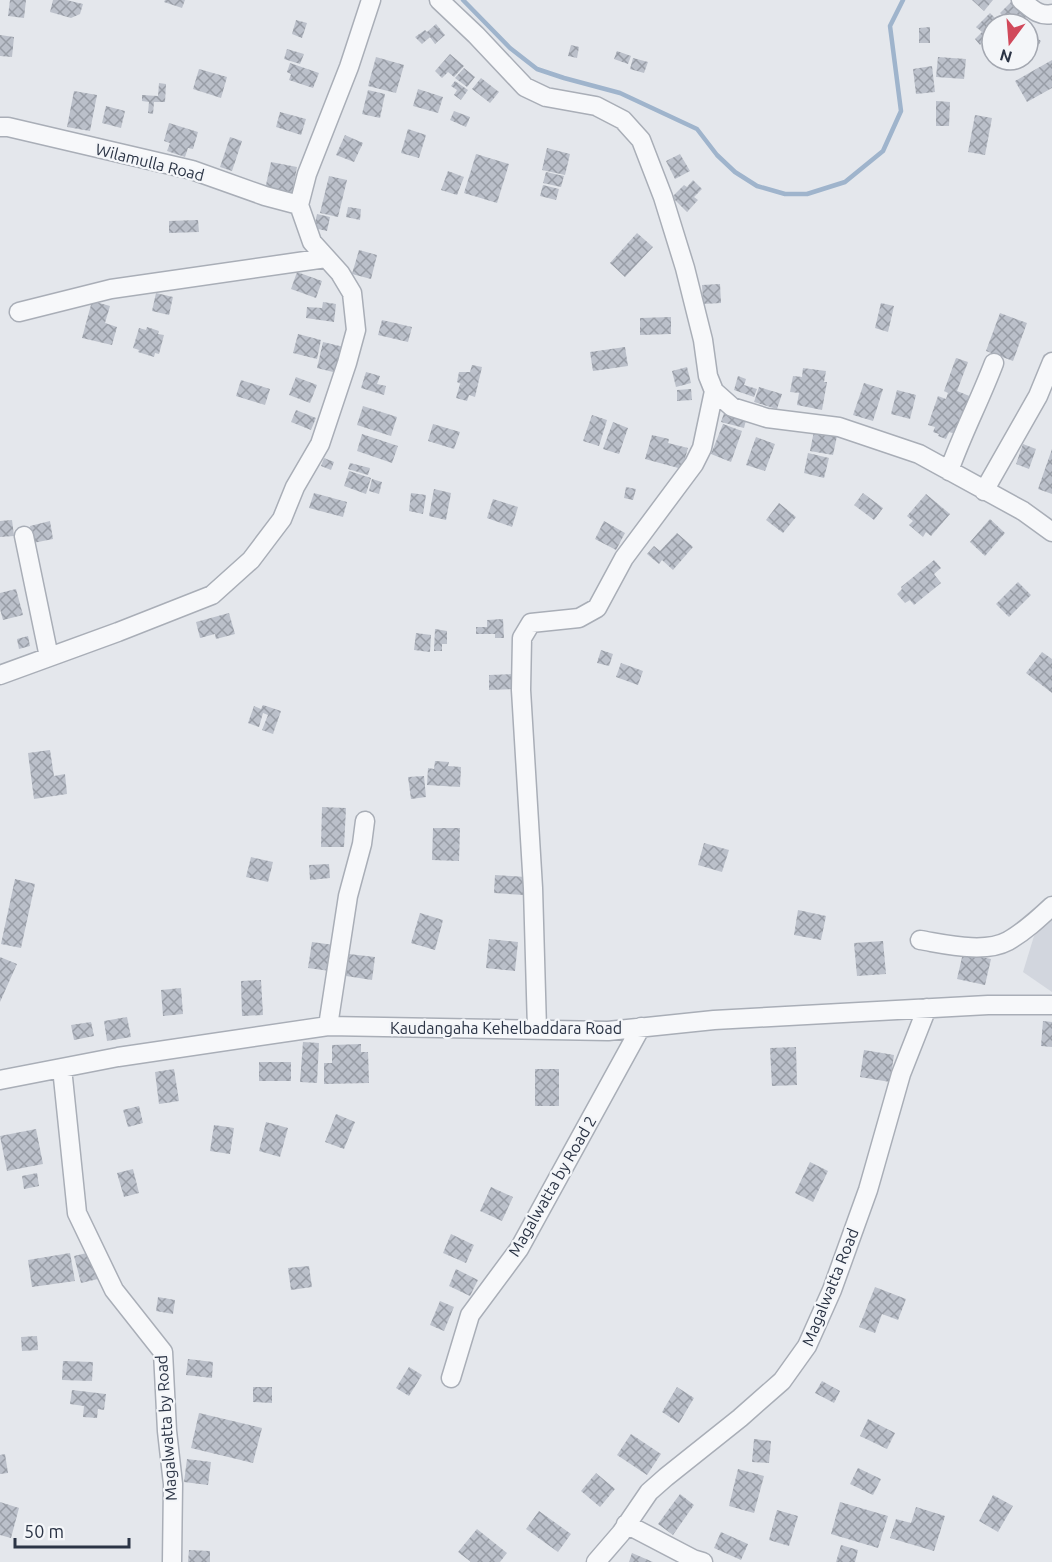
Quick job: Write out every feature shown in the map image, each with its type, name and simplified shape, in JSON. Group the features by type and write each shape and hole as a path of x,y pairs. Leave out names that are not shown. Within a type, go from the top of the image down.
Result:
{"street":[{"path":"0,675 212,595 251,560 282,519 295,487 324,433 356,330 352,293 340,273 312,242 299,205 307,174 349,67 371,0"},
{"path":"439,0 525,87 546,97 596,106 623,120 641,140 663,197 685,268 703,340 708,376 714,391 732,407 767,418 839,427 919,454 1023,511 1052,532"},
{"path":"1021,0 1034,11 1045,16 1052,14"},
{"name":"Wilamulla Road","path":"0,127 192,170 265,196 299,205"},
{"path":"19,312 111,289 326,258"},
{"path":"984,491 1038,396 1052,362"},
{"path":"949,471 958,444 994,363"},
{"path":"537,1029 533,888 521,690 522,638 531,623 579,618 597,608 624,558 694,464 702,448 714,391"},
{"path":"24,536 49,657"},
{"path":"328,1026 348,896 362,844 365,821"},
{"path":"920,940 979,948 1006,942 1029,927 1052,906"},
{"name":"Kaudangaha Kehelbaddara Road","path":"0,1080 118,1057 328,1026 608,1031 714,1020 988,1005 1052,1005"},
{"name":"Magalwatta Road","path":"596,1562 649,1492 782,1381 807,1346 832,1290 868,1190 902,1074 927,1008"},
{"name":"Magalwatta by Road 2","path":"451,1378 470,1315 519,1249 641,1027"},
{"name":"Magalwatta by Road","path":"62,1068 77,1213 114,1290 163,1352 167,1431 173,1484 172,1562"},
{"path":"626,1524 703,1562"}],"shaded area":[{"path":"1052,914 1052,992 1023,972 1034,936"}],"building":[{"path":"10,0 26,0 24,18 8,16"},
{"path":"53,0 83,4 80,14 71,18 50,12"},
{"path":"165,0 185,0 182,8 164,2"},
{"path":"972,0 993,0 984,11"},
{"path":"1013,0 1027,12 1001,12"},
{"path":"296,20 307,23 302,38 292,34"},
{"path":"436,24 445,35 435,44 430,37 422,44 415,37 425,30 427,32"},
{"path":"930,27 930,43 919,43 919,28"},
{"path":"980,34 980,45 975,39"},
{"path":"0,35 14,37 12,57 0,56"},
{"path":"571,45 579,47 577,58 568,56"},
{"path":"287,49 304,54 300,64 284,59"},
{"path":"617,51 631,56 628,64 614,59"},
{"path":"450,54 464,66 454,77 448,72 442,78 435,71"},
{"path":"376,57 404,65 396,93 368,86"},
{"path":"938,57 966,59 964,79 936,77"},
{"path":"633,58 648,62 644,73 630,69"},
{"path":"1052,60 1052,88 1027,102 1015,81 1031,72 1040,72 1040,67"},
{"path":"290,63 319,73 313,88 289,80 291,74 287,72"},
{"path":"932,66 935,92 916,94 913,69"},
{"path":"464,68 475,77 467,87 455,78"},
{"path":"199,69 227,77 221,98 193,89"},
{"path":"481,78 499,92 490,103 472,89"},
{"path":"455,81 468,90 461,100 454,95 457,90 451,86"},
{"path":"159,83 166,84 165,102 154,102 153,114 148,113 149,102 142,101 142,95 158,96"},
{"path":"418,89 443,97 438,113 413,106"},
{"path":"368,90 385,94 380,118 362,114"},
{"path":"74,91 97,95 90,131 67,127"},
{"path":"936,101 950,102 949,126 936,126"},
{"path":"106,106 125,111 121,128 102,123"},
{"path":"454,111 470,117 466,127 450,120"},
{"path":"280,112 306,119 301,135 276,127"},
{"path":"975,115 992,118 985,155 968,152"},
{"path":"169,123 198,132 193,149 188,148 185,157 167,151 170,143 164,141"},
{"path":"408,129 426,135 419,158 401,153"},
{"path":"345,135 363,143 354,162 336,155"},
{"path":"230,137 242,141 232,171 220,167"},
{"path":"547,148 570,154 565,175 542,170"},
{"path":"476,154 509,164 497,203 464,193"},
{"path":"680,154 690,171 675,179 666,161"},
{"path":"271,162 297,167 291,199 264,194"},
{"path":"448,171 464,177 457,195 441,190"},
{"path":"546,172 564,176 561,187 543,183"},
{"path":"329,176 347,180 338,217 320,213"},
{"path":"693,180 702,189 694,197 698,200 687,212 672,197"},
{"path":"543,185 559,189 556,200 540,196"},
{"path":"348,207 361,209 360,220 346,217"},
{"path":"317,214 330,217 327,231 314,228"},
{"path":"198,220 199,232 169,233 169,221"},
{"path":"637,233 653,247 625,277 610,263"},
{"path":"359,250 377,255 371,279 352,274"},
{"path":"297,272 322,281 316,298 291,289"},
{"path":"720,284 721,303 703,304 702,285"},
{"path":"156,293 173,297 169,315 152,311"},
{"path":"92,301 110,306 105,323 117,327 112,345 82,338"},
{"path":"323,302 336,304 334,322 306,318 307,307 322,308"},
{"path":"881,303 894,306 888,332 875,328"},
{"path":"1000,313 1027,323 1013,361 986,351"},
{"path":"671,317 671,334 640,335 640,318"},
{"path":"382,320 412,327 408,342 378,335"},
{"path":"147,327 164,335 159,354 155,353 154,357 133,348 139,328 146,330"},
{"path":"298,334 321,340 317,359 293,353"},
{"path":"323,342 344,347 337,373 317,368"},
{"path":"625,347 628,366 593,371 590,352"},
{"path":"956,358 968,362 957,391 972,397 959,435 949,432 946,439 933,432 935,427 928,425 938,396 946,399 948,393 944,391"},
{"path":"472,365 482,367 475,397 469,395 467,401 456,398 460,384 463,385 457,382 459,372 470,372"},
{"path":"687,367 691,383 676,387 672,371"},
{"path":"803,368 826,371 824,382 827,382 822,410 797,405 799,393 790,392 793,376 802,377"},
{"path":"366,372 380,376 377,384 386,386 384,395 361,388"},
{"path":"738,376 746,379 744,385 757,389 754,397 734,390"},
{"path":"296,377 317,385 310,403 289,395"},
{"path":"241,380 270,389 265,405 236,396"},
{"path":"864,383 883,389 873,421 853,415"},
{"path":"759,387 782,394 777,409 754,402"},
{"path":"691,389 692,400 677,401 677,390"},
{"path":"897,390 916,395 910,419 891,414"},
{"path":"363,406 397,417 391,436 357,425"},
{"path":"296,410 316,418 311,430 291,422"},
{"path":"725,410 747,416 744,428 721,422"},
{"path":"592,415 607,420 599,446 583,441"},
{"path":"613,422 628,428 619,454 603,449"},
{"path":"433,424 460,432 454,449 428,441"},
{"path":"723,424 742,431 731,462 711,454"},
{"path":"814,431 837,436 833,455 810,451"},
{"path":"362,434 398,446 392,463 357,451"},
{"path":"652,435 669,439 668,443 688,448 682,469 645,459"},
{"path":"756,437 775,444 765,471 746,465"},
{"path":"1023,444 1036,449 1029,469 1016,464"},
{"path":"1052,449 1052,494 1038,489"},
{"path":"808,453 829,458 824,478 804,473"},
{"path":"324,458 334,462 331,470 321,466"},
{"path":"350,463 370,468 368,475 348,469"},
{"path":"349,471 371,478 366,494 344,486"},
{"path":"372,479 382,482 379,494 369,491"},
{"path":"626,487 636,489 633,500 624,498"},
{"path":"434,489 451,493 446,520 429,516"},
{"path":"314,493 347,502 343,517 309,508"},
{"path":"411,493 426,495 423,514 409,511"},
{"path":"863,493 883,508 874,520 854,505"},
{"path":"926,494 950,514 931,536 926,532 923,537 909,525 913,521 907,516"},
{"path":"493,499 518,507 512,527 487,518"},
{"path":"779,503 796,517 783,533 766,520"},
{"path":"990,519 1005,533 985,556 970,542"},
{"path":"12,520 14,536 0,537 0,521"},
{"path":"50,521 53,539 33,543 30,526"},
{"path":"604,521 625,533 616,550 595,539"},
{"path":"677,533 693,547 673,570 662,560 659,564 647,554 654,546 660,551"},
{"path":"934,560 941,568 934,574 941,583 914,605 910,600 905,603 897,594 902,589 901,587"},
{"path":"1018,582 1031,595 1009,617 996,604"},
{"path":"16,589 23,615 3,620 0,593"},
{"path":"229,613 235,634 216,639 215,634 200,638 196,622"},
{"path":"503,619 504,638 495,638 495,634 476,634 476,627 487,627 487,620"},
{"path":"435,629 447,631 447,644 442,644 442,651 434,651"},
{"path":"416,633 431,635 430,652 414,650"},
{"path":"28,636 30,646 19,649 17,639"},
{"path":"601,650 613,654 609,666 597,663"},
{"path":"1042,652 1052,659 1052,693 1026,673"},
{"path":"621,663 643,671 638,685 616,677"},
{"path":"513,674 514,689 489,690 489,675"},
{"path":"263,705 281,711 273,734 262,730 268,715 263,713 259,727 248,723 254,706 261,709"},
{"path":"50,750 54,776 65,774 67,794 34,799 28,753"},
{"path":"435,761 449,762 448,766 461,767 460,787 427,785 428,768 434,769"},
{"path":"424,776 426,797 411,799 408,777"},
{"path":"322,807 346,808 344,847 321,847"},
{"path":"433,828 460,828 459,861 432,860"},
{"path":"704,843 729,850 722,872 698,865"},
{"path":"251,857 273,862 268,882 246,877"},
{"path":"329,864 330,878 310,880 309,865"},
{"path":"495,875 525,877 524,895 494,893"},
{"path":"15,879 35,884 21,948 1,944"},
{"path":"798,910 826,916 821,940 794,935"},
{"path":"420,913 443,920 435,950 411,943"},
{"path":"489,939 518,942 515,971 486,968"},
{"path":"883,941 886,974 857,976 854,943"},
{"path":"312,942 334,945 330,971 308,968"},
{"path":"963,953 991,959 985,985 957,979"},
{"path":"349,954 375,957 372,980 346,976"},
{"path":"0,957 17,964 0,1002"},
{"path":"261,980 263,1015 242,1016 241,981"},
{"path":"181,988 183,1014 163,1016 161,990"},
{"path":"127,1017 131,1037 107,1041 104,1021"},
{"path":"1043,1021 1052,1022 1052,1047 1041,1046"},
{"path":"91,1022 94,1036 74,1040 71,1025"},
{"path":"303,1042 319,1043 317,1083 300,1082"},
{"path":"361,1044 361,1052 368,1052 369,1083 324,1084 324,1063 332,1063 332,1045"},
{"path":"796,1047 797,1085 772,1086 770,1048"},
{"path":"864,1050 894,1055 890,1082 860,1077"},
{"path":"259,1062 291,1062 291,1081 259,1081"},
{"path":"174,1069 179,1101 159,1104 155,1072"},
{"path":"535,1069 559,1069 559,1106 535,1106"},
{"path":"139,1106 143,1123 128,1127 123,1110"},
{"path":"336,1114 355,1122 344,1149 325,1142"},
{"path":"266,1122 288,1128 280,1157 259,1151"},
{"path":"214,1125 234,1128 230,1154 210,1151"},
{"path":"36,1129 43,1164 7,1171 0,1136"},
{"path":"810,1162 828,1171 813,1202 795,1193"},
{"path":"133,1169 139,1193 124,1197 117,1173"},
{"path":"37,1173 39,1186 24,1189 22,1176"},
{"path":"491,1187 513,1197 502,1221 480,1211"},
{"path":"451,1234 474,1245 466,1263 443,1253"},
{"path":"91,1252 98,1279 81,1283 74,1256"},
{"path":"70,1253 75,1281 32,1287 28,1260"},
{"path":"309,1266 312,1287 291,1290 288,1268"},
{"path":"456,1269 478,1280 470,1296 449,1286"},
{"path":"875,1287 906,1299 898,1320 882,1314 875,1333 859,1327"},
{"path":"158,1297 175,1300 173,1314 156,1311"},
{"path":"440,1301 454,1307 444,1331 430,1325"},
{"path":"37,1336 38,1350 22,1351 21,1337"},
{"path":"188,1359 213,1362 212,1378 186,1375"},
{"path":"63,1361 93,1362 92,1381 62,1380"},
{"path":"409,1367 422,1375 409,1396 396,1388"},
{"path":"822,1381 840,1391 834,1403 815,1393"},
{"path":"253,1387 272,1387 272,1403 253,1402"},
{"path":"677,1387 694,1398 679,1423 662,1412"},
{"path":"72,1390 106,1394 104,1410 98,1409 97,1418 83,1417 84,1406 70,1404"},
{"path":"199,1413 262,1428 253,1463 191,1448"},
{"path":"868,1419 895,1433 887,1449 860,1436"},
{"path":"631,1434 661,1454 647,1475 617,1455"},
{"path":"754,1439 771,1441 769,1463 752,1462"},
{"path":"5,1454 8,1473 0,1474 0,1455"},
{"path":"187,1459 211,1462 208,1485 184,1482"},
{"path":"858,1468 881,1479 873,1495 850,1484"},
{"path":"738,1469 764,1476 754,1513 729,1506"},
{"path":"596,1473 615,1489 600,1507 581,1491"},
{"path":"680,1494 694,1505 673,1535 658,1524"},
{"path":"993,1495 1013,1506 998,1532 979,1521"},
{"path":"0,1502 19,1508 11,1538 0,1535"},
{"path":"840,1502 888,1516 878,1548 831,1534"},
{"path":"916,1507 945,1516 934,1551 890,1538 896,1519 911,1523"},
{"path":"777,1510 798,1516 789,1546 769,1540"},
{"path":"539,1511 571,1534 558,1552 526,1529"},
{"path":"477,1529 507,1553 500,1562 471,1562 458,1552"},
{"path":"721,1532 748,1544 741,1560 714,1548"},
{"path":"841,1545 858,1550 855,1562 836,1562"},
{"path":"189,1550 210,1551 210,1562 188,1562"},
{"path":"632,1553 653,1562 629,1562"}],"waterway":[{"path":"463,0 510,48 537,69 620,93 697,129 717,155 735,172 757,186 785,194 807,194 845,182 883,151 901,111 890,26 903,0"}]}
